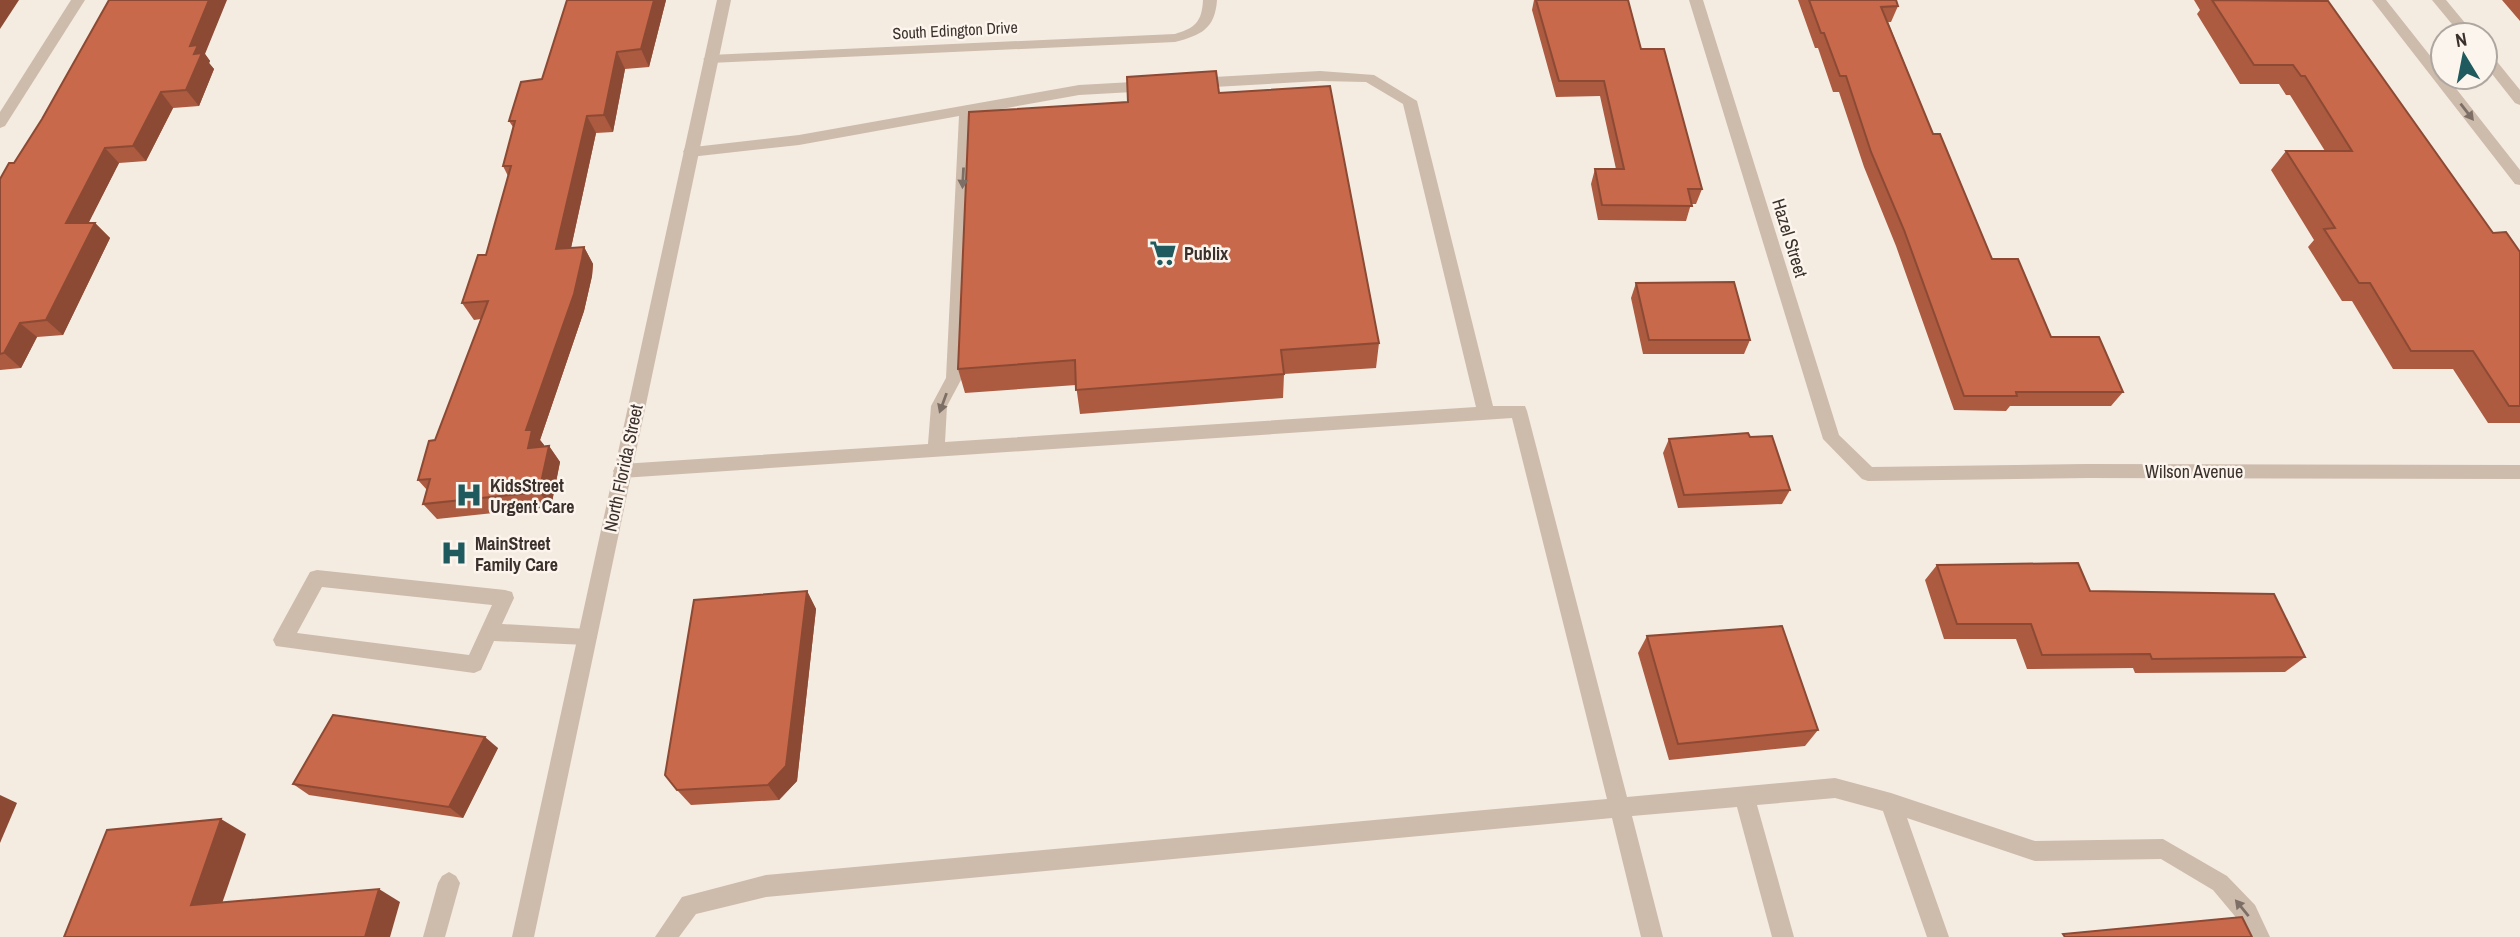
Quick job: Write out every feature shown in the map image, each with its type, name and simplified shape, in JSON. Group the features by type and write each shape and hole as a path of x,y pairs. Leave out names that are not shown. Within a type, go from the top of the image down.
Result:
{"street":[{"path":"0,123 78,0"},
{"name":"North Florida Street","path":"523,937 724,0"},
{"name":"South Edington Drive","path":"710,59 1175,38 1200,32 1210,18 1210,0"},
{"name":"Hazel Street","path":"1696,0 1832,439 1868,474"},
{"path":"2379,0 2520,180"},
{"path":"2440,0 2457,21"},
{"path":"2499,74 2520,100"},
{"path":"690,152 799,140 1079,90 1320,76 1369,78 1410,101 1486,413"},
{"path":"936,450 939,406 954,378 966,110"},
{"path":"622,471 1519,411 1652,937"},
{"name":"Wilson Avenue","path":"1868,474 2087,471 2520,472"},
{"path":"317,578 505,598 489,632 474,664 283,640 317,578"},
{"path":"489,632 587,637"},
{"path":"666,937 690,905 766,886 1835,789 1891,803 2035,851 2163,849 2220,883 2247,913 2259,937"},
{"path":"1744,796 1783,937"},
{"path":"1891,803 1938,937"},
{"path":"434,937 449,883"}],"building":[{"path":"109,0 209,0 190,46 198,45 194,54 202,53 186,90 161,92 133,146 105,148 66,223 95,223 46,320 20,323 4,353 0,354 0,179 9,163 14,163 42,119"},
{"path":"567,0 654,0 641,49 617,52 604,115 587,116 556,249 584,247 582,259 574,294 526,430 532,430 528,448 549,446 539,492 423,504 430,479 418,480 429,441 435,440 488,301 462,303 478,255 486,255 511,166 503,166 515,121 509,121 521,82 542,79"},
{"path":"1536,0 1628,0 1641,49 1664,49 1702,189 1688,189 1692,206 1602,205 1595,169 1624,169 1604,81 1559,81"},
{"path":"1809,0 1896,0 1898,6 1881,7 1933,134 1940,134 1992,259 2018,259 2051,337 2099,337 2123,392 2016,392 2017,396 1964,396 1904,230 1871,152 1846,76 1840,76"},
{"path":"2212,0 2328,1 2493,233 2506,232 2520,252 2520,406 2509,406 2473,351 2411,351 2370,283 2359,283 2324,229 2335,228 2286,151 2352,151 2305,76 2301,76 2293,65 2254,65"},
{"name":"Publix","path":"1216,71 1219,93 1330,86 1379,343 1281,350 1284,374 1076,390 1075,360 958,369 969,112 1128,102 1127,77"},
{"path":"1734,282 1750,340 1649,340 1636,283"},
{"path":"1748,433 1750,437 1772,436 1790,490 1684,495 1669,439"},
{"path":"2078,563 2090,591 2274,594 2305,657 2152,659 2150,654 2042,655 2031,624 1957,624 1937,565"},
{"path":"807,591 786,766 768,785 677,790 665,775 694,600"},
{"path":"1782,626 1818,730 1678,744 1647,636"},
{"path":"333,715 485,737 449,807 293,784"},
{"path":"221,819 191,905 379,889 365,937 64,937 107,830"},
{"path":"2242,917 2252,937 2065,937 2063,934"}],"place":[{"name":"Publix","path":"1163,253"},
{"name":"KidsStreet Urgent Care","path":"469,495"},
{"name":"MainStreet Family Care","path":"454,553"}]}
